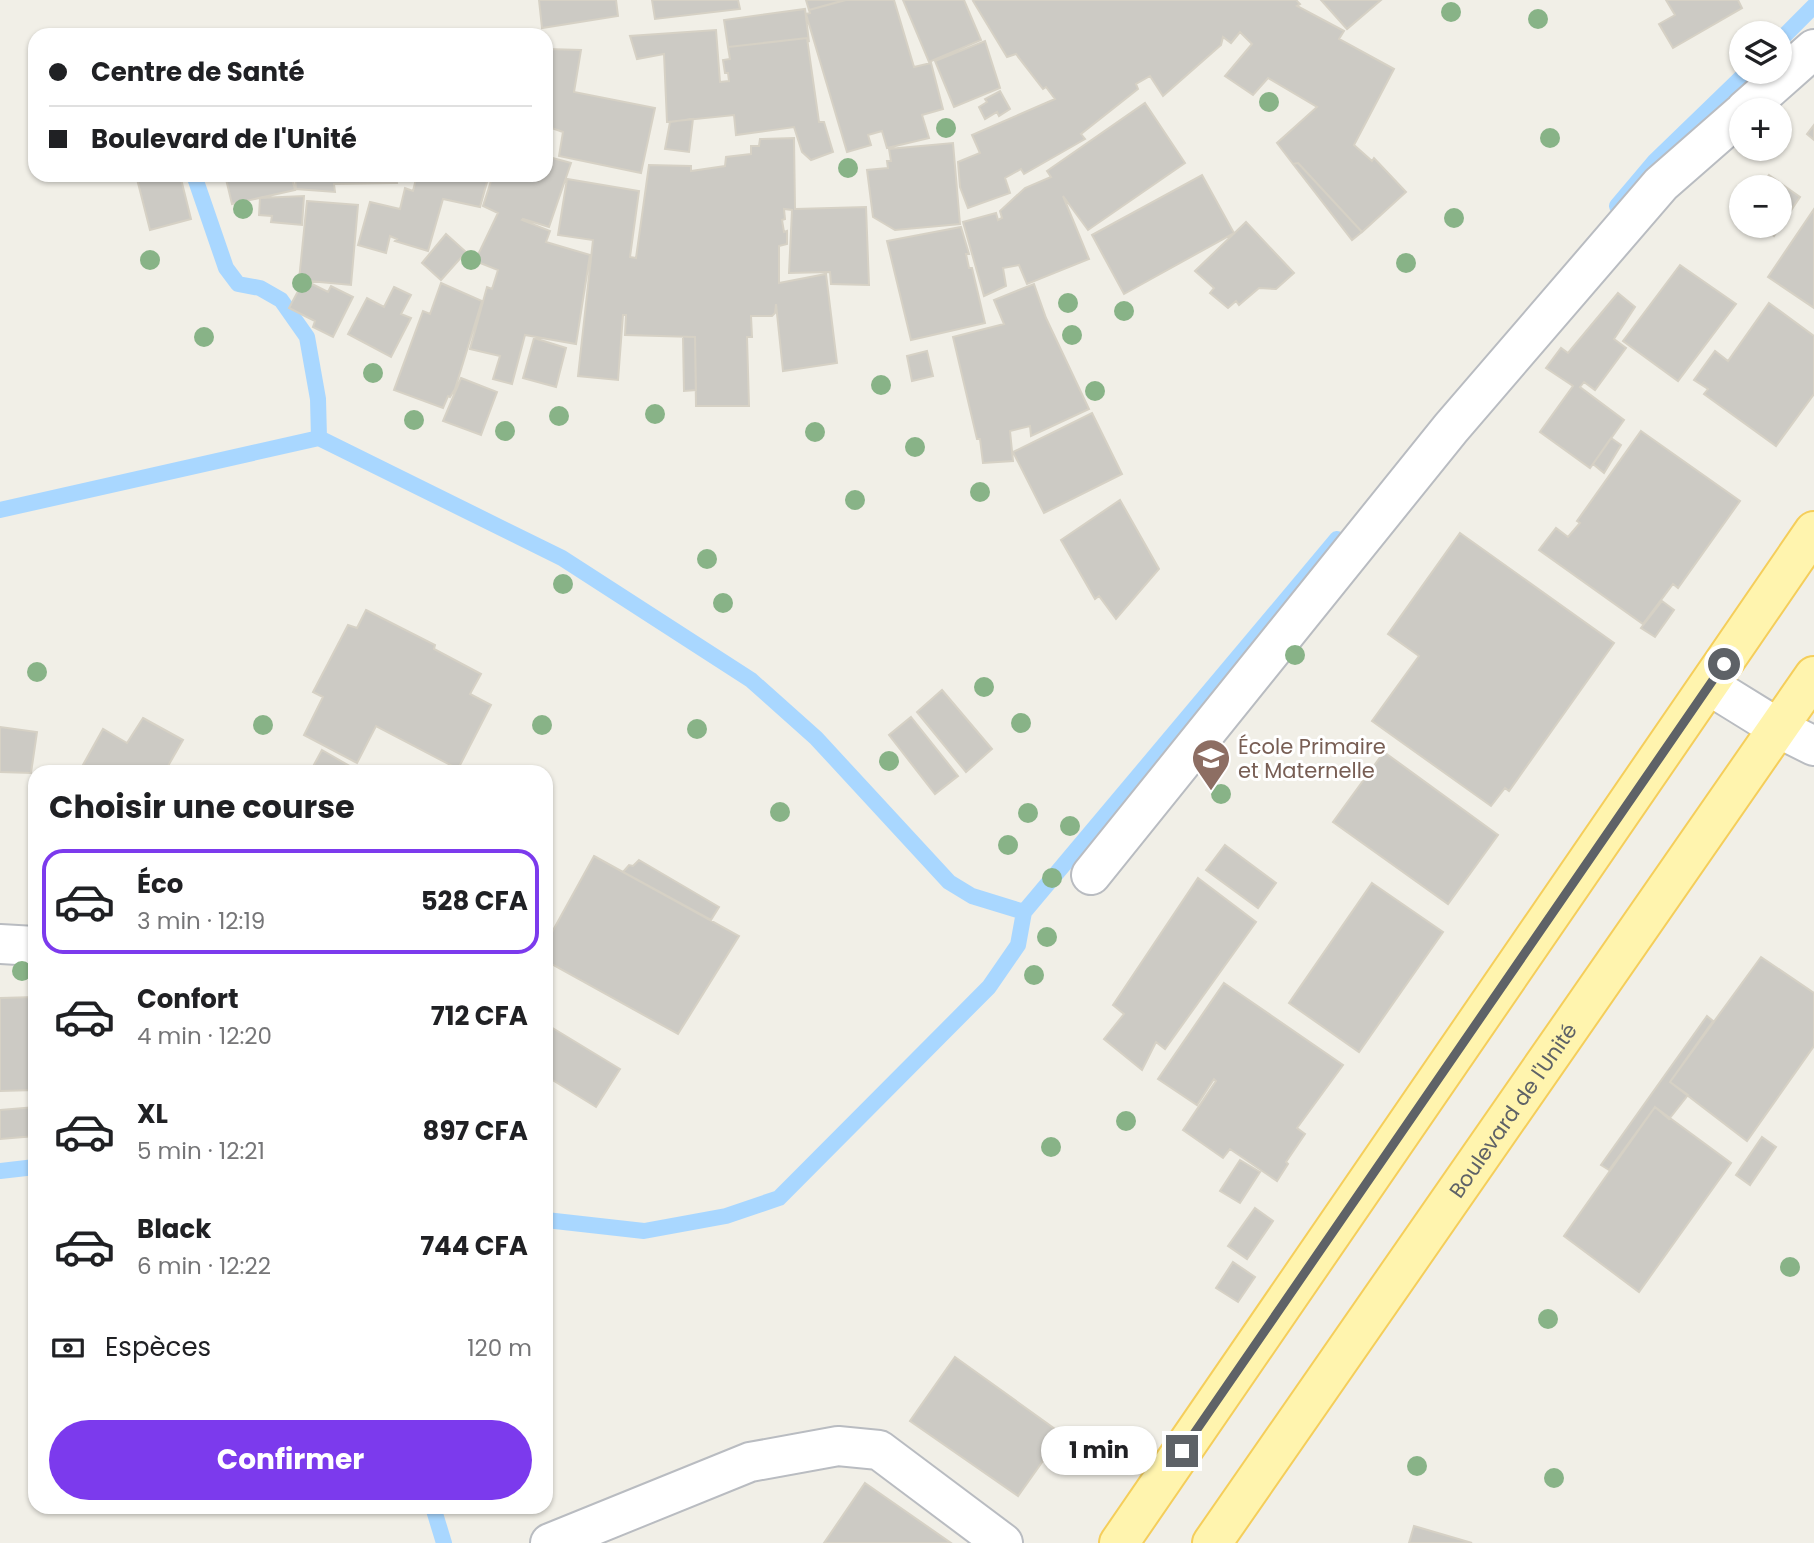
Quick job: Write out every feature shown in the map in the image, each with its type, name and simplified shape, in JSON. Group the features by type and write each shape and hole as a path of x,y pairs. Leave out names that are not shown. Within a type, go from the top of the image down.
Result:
{"main road":[{"path":"1119,1543 1814,531"},
{"name":"Boulevard de l'Unité","path":"1212,1543 1814,676"}],"street":[{"path":"1759,98 1814,50"},
{"path":"1091,875 1451,428 1661,184 1729,124"},
{"path":"1710,685 1779,728 1814,746"},
{"path":"0,944 28,946"},
{"path":"550,1543 750,1462 838,1446 879,1450 1003,1543"}],"building":[{"path":"539,0 616,0 618,16 542,28"},
{"path":"652,0 738,0 740,9 655,19"},
{"path":"806,0 846,0 809,10"},
{"path":"845,0 894,0 914,67 931,63 943,109 922,115 929,138 887,148 882,131 868,135 871,145 847,152 806,14 810,13 809,10"},
{"path":"903,0 964,0 981,40 929,62"},
{"path":"1296,0 1300,4 1297,6 1344,31 1339,39 1394,69 1354,145 1372,161 1374,158 1406,192 1362,232 1298,163 1293,164 1277,143 1317,107 1268,78 1253,95 1225,76 1252,44 1240,32 1231,43 1223,37 1221,45 1163,96 1150,76 1136,84 1138,89 1081,134 1085,139 1024,174 1021,169 1005,178 1010,193 968,208 960,187 958,162 980,153 972,135 1055,99 1046,87 1043,89 1016,54 1007,57 973,1"},
{"path":"1321,0 1381,0 1347,29"},
{"path":"1666,0 1738,0 1742,8 1673,48 1659,24 1675,15"},
{"path":"805,9 809,42 807,38 728,47 724,20"},
{"path":"716,30 720,82 729,81 723,60 730,59 728,47 807,38 819,122 824,122 833,152 811,160 802,152 794,127 736,135 734,115 667,122 664,54 637,59 630,36"},
{"path":"985,41 1000,88 954,107 935,61"},
{"path":"553,49 581,50 574,92 655,108 641,173 559,156 563,132 553,128"},
{"path":"1000,91 1010,109 999,116 997,112 985,119 979,107 987,102 985,99"},
{"path":"1145,103 1185,163 1088,230 1063,196 1089,259 1027,284 1019,265 1003,268 1006,286 984,296 963,222 996,213 998,220 1002,218 1000,211 1025,188 1051,177 1047,171"},
{"path":"693,119 689,152 665,149 670,122"},
{"path":"1814,125 1814,140 1807,134"},
{"path":"794,138 795,209 866,207 869,285 831,284 830,272 789,273 792,210 784,209 785,219 782,220 784,232 787,231 787,244 779,246 779,283 826,274 837,363 783,371 776,304 772,316 751,316 752,337 747,337 749,406 696,406 695,337 625,335 626,315 623,315 618,380 578,376 593,240 558,235 567,179 639,191 630,257 636,258 649,165 691,166 691,171 725,166 726,157 751,154 751,146 759,146 760,139"},
{"path":"953,143 960,224 895,230 873,217 867,170 888,168 887,161 891,161 889,149"},
{"path":"553,158 571,163 549,227 522,220 550,231 546,242 590,255 576,344 525,335 512,384 493,379 500,356 470,349 487,287 492,289 498,270 475,261 498,213 483,206 491,182 553,182"},
{"path":"1298,163 1362,232 1352,240 1293,164"},
{"path":"1202,175 1234,233 1124,294 1092,235"},
{"path":"138,182 182,182 191,219 150,230"},
{"path":"227,182 293,182 295,190 232,204"},
{"path":"296,182 397,183 334,184 335,192 296,189"},
{"path":"415,182 487,182 480,207 443,199 428,251 395,241 397,239 390,236 386,253 358,245 370,202 400,209 405,188 413,191"},
{"path":"1792,191 1800,197 1792,209"},
{"path":"304,196 302,225 271,222 272,216 259,215 260,198"},
{"path":"307,201 358,205 351,285 299,280"},
{"path":"1814,209 1814,308 1768,277"},
{"path":"1246,222 1294,273 1276,289 1259,288 1239,305 1236,301 1228,308 1210,293 1214,288 1195,271"},
{"path":"961,227 969,254 966,254 969,268 972,268 985,323 911,340 887,241"},
{"path":"446,234 466,252 441,280 422,263"},
{"path":"1680,265 1736,304 1678,381 1623,341"},
{"path":"304,280 328,292 331,286 353,297 333,337 313,327 315,321 289,308"},
{"path":"441,283 482,301 455,389 450,397 448,396 443,408 394,390 423,311 430,314"},
{"path":"1034,284 1046,318 1089,409 1031,436 1030,426 1010,431 1013,461 983,463 980,439 977,439 953,337 1004,324 994,300"},
{"path":"394,287 411,295 401,314 411,318 391,357 348,334 367,298 384,307"},
{"path":"1618,293 1635,307 1614,339 1626,348 1595,390 1584,382 1580,387 1624,420 1590,468 1540,432 1573,386 1546,368 1561,348 1568,353"},
{"path":"1769,303 1814,336 1814,394 1776,446 1704,394 1708,389 1694,380 1715,351 1728,361"},
{"path":"683,337 695,337 696,390 684,391"},
{"path":"534,338 566,348 556,387 523,378"},
{"path":"927,351 933,376 912,381 907,356"},
{"path":"461,378 497,392 481,435 443,421"},
{"path":"1092,413 1122,474 1044,513 1013,452"},
{"path":"1641,431 1740,501 1678,588 1673,584 1643,624 1539,550 1556,528 1568,537 1580,523 1577,521"},
{"path":"1611,438 1621,445 1604,473 1593,464"},
{"path":"1120,500 1159,569 1116,619 1099,596 1095,599 1061,540"},
{"path":"1460,533 1614,643 1509,791 1505,788 1491,806 1372,721 1419,656 1388,634"},
{"path":"1662,601 1674,610 1655,637 1641,628"},
{"path":"366,610 435,645 434,649 481,674 470,694 491,705 460,765 450,765 376,726 357,763 304,735 323,697 313,692 348,625 357,628"},
{"path":"942,690 992,749 966,772 917,712"},
{"path":"911,717 958,776 935,794 889,735"},
{"path":"143,718 183,740 169,765 83,765 103,729 127,743"},
{"path":"0,727 37,732 32,765 28,765 28,773 0,772"},
{"path":"322,750 348,765 314,765"},
{"path":"1384,752 1498,835 1448,904 1333,822"},
{"path":"1225,845 1276,883 1258,908 1206,870"},
{"path":"594,856 739,936 678,1034 553,965 553,930"},
{"path":"639,860 719,907 711,920 623,872"},
{"path":"1198,878 1256,922 1165,1049 1156,1042 1142,1070 1104,1039 1124,1014 1113,1005"},
{"path":"1372,883 1443,932 1359,1052 1289,1003"},
{"path":"1761,957 1814,993 1814,1046 1747,1141 1670,1082"},
{"path":"1224,983 1343,1065 1297,1128 1305,1134 1277,1181 1230,1149 1223,1158 1183,1130 1216,1081 1214,1079 1197,1105 1158,1079"},
{"path":"28,997 28,1090 0,1091 0,998"},
{"path":"1707,1016 1713,1021 1670,1082 1688,1095 1669,1119 1655,1107 1609,1170 1601,1165"},
{"path":"553,1028 620,1069 596,1107 553,1080"},
{"path":"1655,1107 1731,1163 1639,1292 1564,1236"},
{"path":"28,1108 28,1137 0,1139 0,1110"},
{"path":"1762,1137 1776,1147 1750,1185 1736,1175"},
{"path":"1240,1160 1260,1172 1240,1203 1220,1191"},
{"path":"1255,1208 1273,1221 1247,1259 1228,1246"},
{"path":"1233,1262 1255,1277 1238,1302 1216,1288"},
{"path":"955,1357 1062,1434 1018,1496 910,1421"},
{"path":"865,1483 951,1543 824,1543"},
{"path":"1414,1526 1472,1543 1409,1543"}],"waterway":[{"path":"1792,28 1814,6"},
{"path":"1617,206 1655,161 1735,84"},
{"path":"196,182 226,268 238,284 260,288 281,300 307,337 318,399 319,438"},
{"path":"0,510 319,438 562,558 751,680 816,738 949,882 972,896 1024,912"},
{"path":"553,1221 644,1231 726,1216 779,1198 989,987 1018,945 1024,912 1337,539"},
{"path":"0,1171 28,1168"},
{"path":"435,1514 444,1543"}],"place":[{"name":"École Primaire et Maternelle","path":"1211,792"}],"route":[{"path":"1182,1451 1724,664"}]}
